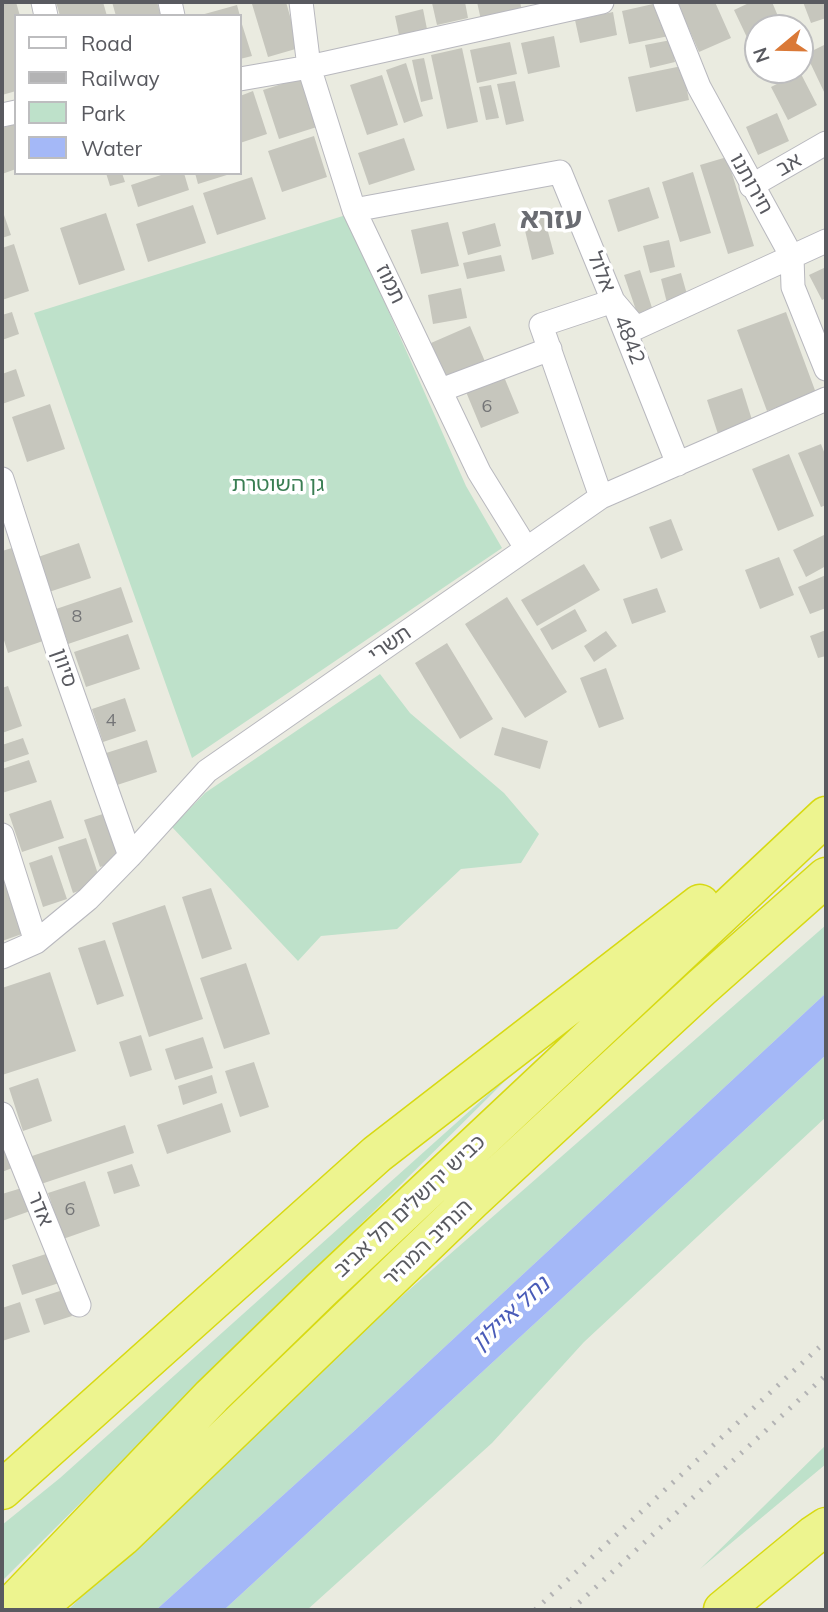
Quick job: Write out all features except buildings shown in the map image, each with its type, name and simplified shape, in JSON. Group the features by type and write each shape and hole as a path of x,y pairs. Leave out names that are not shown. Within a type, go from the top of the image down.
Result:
{"highway":[{"path":"2,1490 377,1154 826,807"},
{"name":"כביש ירושלים תל אביב","path":"7,1610 212,1396 322,1289 826,816"},
{"name":"הנתיב המהיר","path":"33,1610 122,1537 472,1200 701,988 826,877"},
{"path":"723,1610 826,1527"}],"street":[{"name":"תמוז","path":"301,2 309,67 354,210 479,471 527,548"},
{"path":"242,79 309,67 602,2"},
{"name":"חירותנו","path":"665,2 699,87 792,257 793,287 826,369"},
{"name":"אב","path":"751,186 826,143"},
{"name":"אלול","path":"354,210 560,172 613,301 636,328 826,241"},
{"name":"4842","path":"601,497 541,325 613,301 678,464"},
{"path":"441,390 550,349"},
{"name":"תשרי","path":"2,957 36,942 88,899 207,771 601,497 826,398"},
{"name":"סיוון","path":"2,479 58,652 130,856"},
{"path":"2,835 36,942"},
{"name":"אדר","path":"2,1114 79,1305"}],"green space":[{"name":"גן השוטרת","path":"346,215 466,486 502,548 192,758 34,313"},
{"path":"380,674 410,713 504,793 539,834 521,863 461,869 397,929 321,936 298,961 172,827 205,793"},
{"path":"826,925 826,993 353,1432 156,1610 68,1610 265,1416"},
{"path":"826,1055 826,1117 584,1342 492,1443 307,1610 224,1610"},
{"path":"522,1064 2,1581 2,1525 60,1478"},
{"path":"826,1445 826,1464 700,1569"}],"water":[{"name":"נחל איילון","path":"826,993 826,1055 224,1610 156,1610 353,1432"}],"railway":[{"path":"535,1610 826,1341"},
{"path":"571,1610 826,1375"}],"district":[{"name":"עזרא","path":"551,220"}]}
